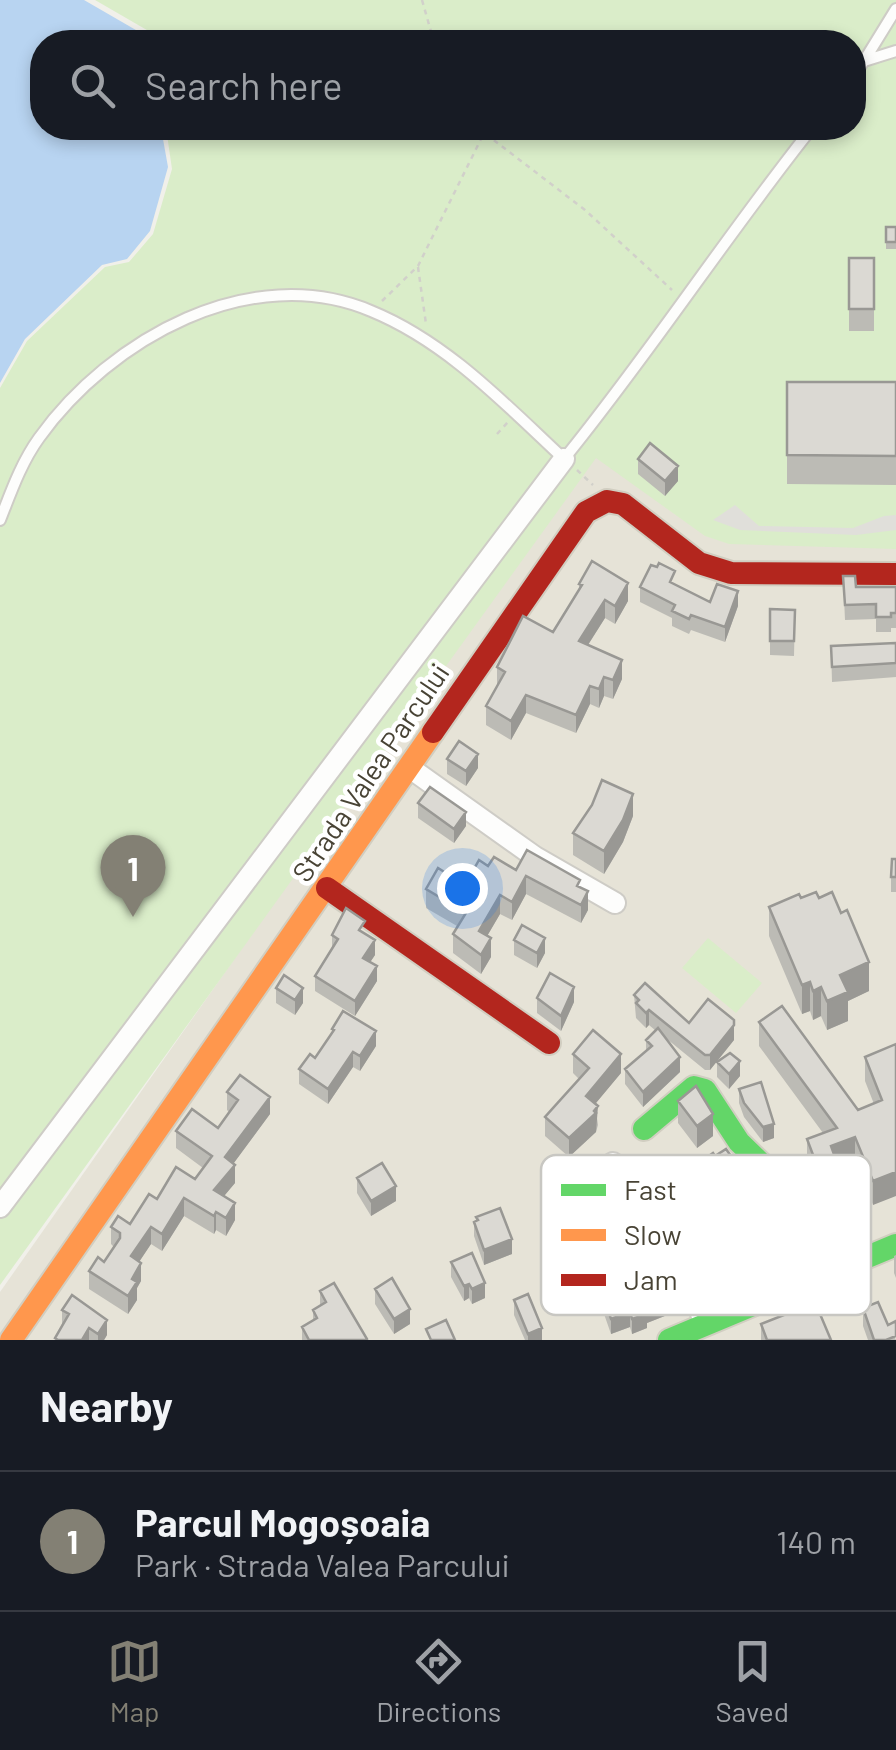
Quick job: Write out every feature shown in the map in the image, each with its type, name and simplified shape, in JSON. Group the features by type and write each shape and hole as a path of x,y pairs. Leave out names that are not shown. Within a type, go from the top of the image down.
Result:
{"street":[{"path":"0,1207 564,460"},
{"path":"607,501 624,504 680,550 714,570 751,574 896,574"},
{"name":"Strada Valea Parcului","path":"11,1340 586,512 607,501"},
{"path":"410,768 522,848 615,903"},
{"path":"328,888 548,1043"},
{"path":"644,1129 694,1087 705,1090 738,1142 751,1155"},
{"path":"871,1255 896,1244"},
{"path":"701,1315 705,1325"},
{"path":"669,1340 729,1315"}],"lane":[{"path":"866,59 896,8"},
{"path":"866,61 896,51"},
{"path":"0,520 19,472 39,438 66,406 142,340 207,310 256,296 300,294 371,310 429,345 500,397 564,460 684,301 736,223 802,140"}],"path":[{"path":"422,0 431,30"},
{"path":"371,310 418,266 481,140"},
{"path":"492,140 585,210 684,301"},
{"path":"418,266 429,345"},
{"path":"564,460 607,501"}],"shaded area":[{"path":"594,448 896,542 896,1340 0,1340 0,1292"},
{"path":"735,505 759,526 853,528 896,515 896,530 856,535 740,530 713,520"}],"green space":[{"path":"95,0 896,0 896,549 729,544 705,536 596,458 0,1285 0,388 27,341 105,267 129,262 153,234 172,169 168,140 866,140 866,30 147,30"},
{"path":"708,938 762,983 736,1013 682,968"}],"water":[{"path":"0,0 84,0 136,30 30,30 30,140 163,140 168,167 150,231 127,259 102,265 25,339 0,383"}],"building":[{"path":"886,227 896,227 896,242 886,242"},
{"path":"849,258 874,258 874,309 849,309"},
{"path":"787,382 896,382 896,456 787,455"},
{"path":"650,443 678,466 665,481 638,459"},
{"path":"592,561 628,583 615,606 605,600 579,641 622,660 613,680 604,677 599,689 590,686 576,715 526,695 511,721 486,706 505,672 497,667 523,616 553,632"},
{"path":"659,563 675,571 670,582 710,602 717,584 738,591 725,627 672,611 675,605 640,587 651,565 657,567"},
{"path":"843,576 855,576 856,587 896,587 896,613 876,617 876,604 845,605"},
{"path":"770,609 795,610 794,641 770,641"},
{"path":"896,643 896,663 832,667 831,646"},
{"path":"459,741 478,754 466,771 447,759"},
{"path":"602,780 633,794 604,851 573,833 592,805"},
{"path":"430,787 466,812 454,829 418,803"},
{"path":"527,850 580,880 577,886 588,891 581,905 526,876 512,902 500,895 479,931 491,938 481,955 453,934 466,913 426,889 438,868 465,885 479,860 488,866 494,857 516,870"},
{"path":"892,859 896,859 896,877 891,877"},
{"path":"816,892 819,898 832,892 841,913 847,910 869,962 840,975 848,992 827,1001 821,987 813,991 810,982 802,985 769,907 799,894 801,898"},
{"path":"346,908 365,921 359,930 375,940 363,958 377,966 355,1001 315,976 338,939 332,935"},
{"path":"522,925 545,938 537,953 514,940"},
{"path":"550,973 574,987 561,1016 537,998"},
{"path":"284,975 303,988 295,1000 276,988"},
{"path":"645,983 689,1023 708,999 734,1020 734,1025 710,1055 705,1055 636,1003 639,1000 634,995"},
{"path":"782,1006 858,1110 882,1100 865,1057 896,1044 896,1172 873,1181 871,1155 862,1155 855,1137 831,1146 834,1155 813,1155 807,1139 837,1128 759,1022"},
{"path":"343,1011 376,1031 360,1056 353,1052 328,1089 299,1069 310,1054 315,1058"},
{"path":"658,1028 680,1057 643,1092 625,1069 652,1046 646,1040"},
{"path":"593,1030 621,1054 586,1096 598,1106 596,1113 569,1138 545,1117 589,1068 573,1054"},
{"path":"730,1053 740,1061 729,1074 717,1062"},
{"path":"240,1075 270,1097 225,1157 235,1165 214,1190 235,1203 226,1218 216,1212 214,1216 184,1198 162,1234 151,1227 131,1256 141,1263 132,1279 137,1282 128,1296 89,1271 98,1257 104,1262 120,1238 120,1233 111,1227 118,1216 130,1224 149,1194 157,1199 176,1167 195,1179 212,1156 176,1131 192,1109 218,1128 238,1100 227,1092"},
{"path":"761,1082 774,1124 763,1127 744,1103 739,1089"},
{"path":"696,1086 713,1114 697,1126 678,1101"},
{"path":"382,1163 396,1186 371,1201 357,1178"},
{"path":"500,1208 512,1239 484,1250 474,1222 476,1217"},
{"path":"472,1253 485,1283 472,1289 469,1284 464,1286 451,1262"},
{"path":"392,1278 410,1309 394,1319 375,1289"},
{"path":"334,1283 366,1340 309,1340 302,1327 317,1318 313,1310 326,1302 320,1291"},
{"path":"528,1294 542,1328 528,1334 514,1300"},
{"path":"72,1295 107,1320 98,1334 89,1328 82,1340 58,1340 55,1338 69,1314 62,1310"},
{"path":"878,1302 888,1325 896,1321 896,1336 874,1340 865,1315 871,1315 871,1305"},
{"path":"784,1315 820,1315 831,1340 767,1340 761,1324"},
{"path":"446,1320 455,1340 431,1340 426,1329"}],"traffic: fast":[{"path":"644,1129 694,1087 705,1090 739,1142 752,1155"},
{"path":"871,1255 896,1245"},
{"path":"669,1340 729,1315"}],"traffic: slow":[{"path":"11,1340 433,732"}],"traffic: jam":[{"path":"433,732 586,512 607,501 623,504 699,563 731,573 896,574"},
{"path":"327,888 549,1043"}],"place":[{"name":"Parcul Mogoșoaia","path":"133,917"}]}
